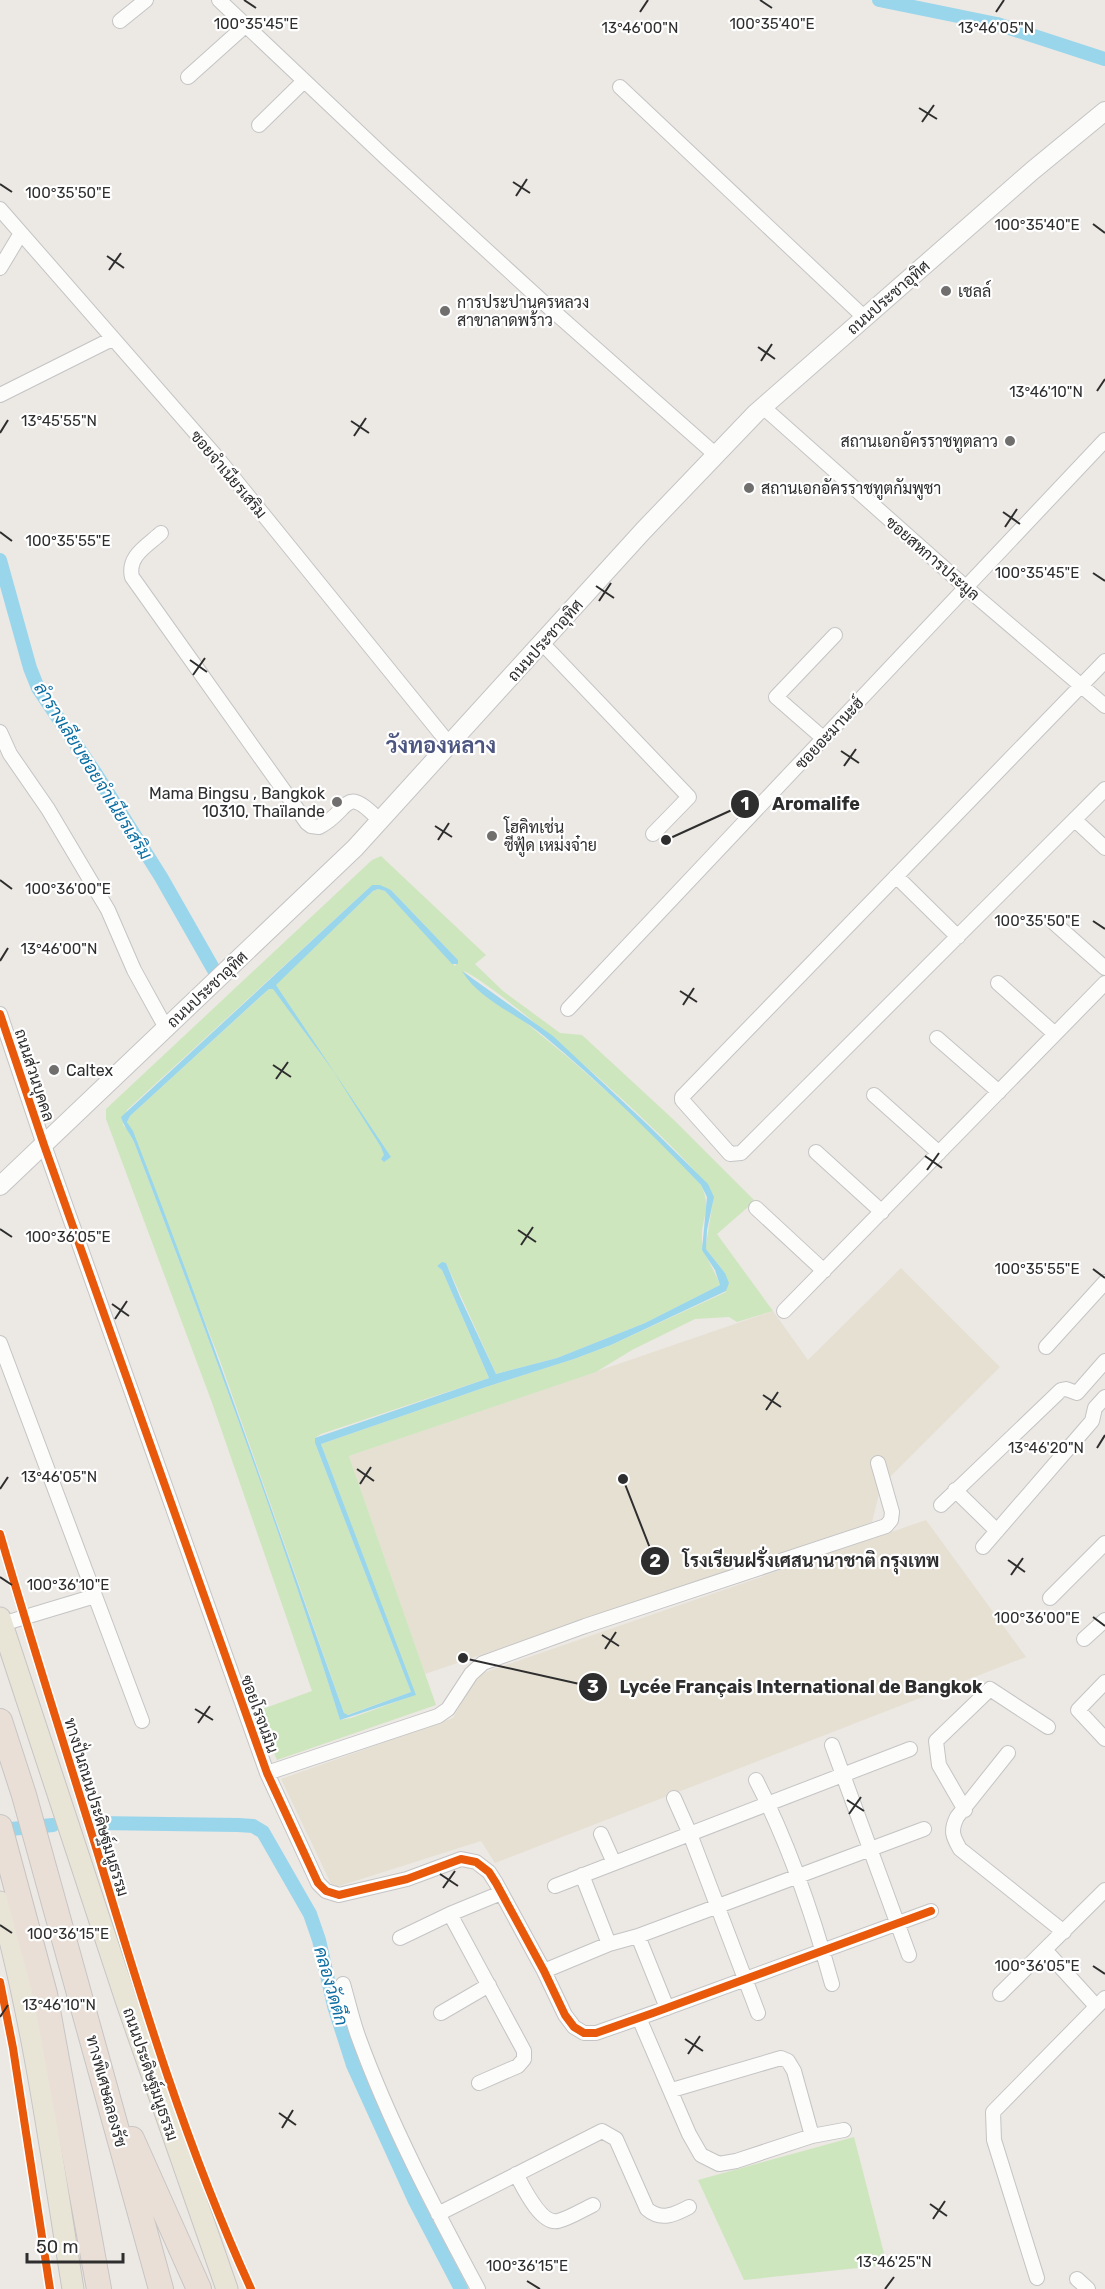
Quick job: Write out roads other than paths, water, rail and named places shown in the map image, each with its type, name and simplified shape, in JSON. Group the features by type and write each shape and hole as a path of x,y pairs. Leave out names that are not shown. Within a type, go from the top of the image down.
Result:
{"highway":[{"name":"ทางพิเศษฉลองรัช","path":"0,1721 24,1795 98,2059 116,2110 161,2289"},
{"path":"0,1827 45,1994 99,2289"},
{"path":"116,2110 199,2289"}],"main road":[{"name":"ถนนประชาอุทิศ","path":"0,1186 347,856 643,531 763,407 1068,140 1105,111"},
{"name":"ถนนประดิษฐ์มนูธรรม","path":"1,1621 123,1992 227,2289"},
{"path":"0,1902 22,1993 34,2056 73,2289"}],"street":[{"path":"120,21 146,0"},
{"path":"219,0 543,302 716,455"},
{"path":"188,77 246,26"},
{"path":"259,125 304,81"},
{"path":"620,87 865,318"},
{"name":"ซอยจำเนียรเสริม","path":"0,209 215,455 450,745"},
{"path":"0,268 21,233"},
{"path":"0,395 112,339"},
{"name":"ซอยสหการประมูล","path":"763,407 966,587 1105,706"},
{"name":"ซอยอะมานะฮ์","path":"568,1009 1105,440"},
{"path":"161,533 133,558 131,567 133,580 307,823 315,827 322,826 347,804 357,802 364,804 380,821"},
{"path":"823,738 776,696 835,635"},
{"path":"542,643 689,797 652,834"},
{"path":"1105,662 682,1098 730,1154 741,1153 1105,789"},
{"path":"0,732 10,754 48,809 108,910 134,970 166,1028"},
{"path":"1074,820 1105,848"},
{"path":"896,876 958,937"},
{"path":"1052,921 1105,968"},
{"path":"998,982 1055,1034"},
{"path":"784,1311 1105,983"},
{"name":"ถนนส่วนบุคคล","path":"0,1014 44,1145"},
{"path":"937,1038 999,1092"},
{"path":"874,1095 939,1153"},
{"name":"ซอยโรจนมิน","path":"44,1145 267,1773 318,1883 326,1891 339,1895 407,1879 461,1859 476,1862 489,1872 544,1971 565,2015 574,2026 584,2033 596,2033 639,2018"},
{"path":"816,1152 882,1212"},
{"path":"756,1208 824,1271"},
{"path":"1046,1347 1105,1282"},
{"path":"0,1343 142,1721"},
{"path":"1077,1392 1105,1361"},
{"path":"941,1505 1061,1390 1077,1392 1095,1408"},
{"path":"983,1546 1092,1421 1095,1408 1105,1396"},
{"path":"267,1773 438,1716 448,1709 471,1674 483,1663 585,1626 886,1526 891,1520 892,1512 878,1463"},
{"path":"955,1490 997,1531"},
{"path":"1050,1598 1105,1543"},
{"path":"1,1621 95,1596"},
{"path":"1084,1639 1105,1620"},
{"path":"1105,1682 1078,1710 1105,1739"},
{"path":"965,1810 939,1766 936,1741 990,1689 1048,1727"},
{"path":"832,1745 909,1955"},
{"path":"555,1886 910,1749"},
{"path":"1008,1753 957,1818 952,1828 953,1836 960,1849 1064,1932"},
{"path":"756,1779 797,1876 832,1984"},
{"path":"674,1798 690,1834 758,2013"},
{"path":"544,1971 609,1944 638,1936 924,1829"},
{"path":"601,1834 614,1863"},
{"path":"582,1875 609,1944"},
{"path":"1000,1994 1105,1890"},
{"path":"400,1938 501,1893"},
{"path":"844,2130 812,2136 736,2161 719,2164 701,2155 689,2134 672,2090 639,2018 931,1911"},
{"path":"450,1914 521,2045 524,2059 518,2066 479,2083"},
{"path":"638,1936 667,2008"},
{"path":"1037,2278 994,2140 993,2112 1100,2002 1046,1950"},
{"path":"343,1984 358,2036 403,2142 478,2289"},
{"path":"441,2013 489,1985"},
{"path":"672,2090 781,2058 788,2061 794,2071 812,2136"},
{"path":"438,2214 602,2131 616,2139 647,2210 661,2217 673,2215 688,2207"},
{"path":"516,2174 535,2206 548,2220 557,2222 593,2205"},
{"path":"1077,2279 1088,2289"}],"water":[{"path":"372,885 380,885 391,890 458,960 458,964 452,964 385,891 378,889 373,891 276,985 391,1157 384,1162 381,1159 384,1155 381,1147 334,1072 273,989 269,989 260,997 130,1116 127,1122 133,1131 188,1276 344,1713 348,1715 411,1692 315,1438 489,1378 442,1270 437,1266 442,1262 446,1263 496,1374 557,1358 645,1323 720,1285 715,1270 702,1250 707,1197 701,1185 644,1127 565,1053 534,1028 489,999 470,982 462,971 553,1036 708,1184 714,1197 707,1230 706,1249 725,1273 729,1283 726,1291 611,1345 321,1444 416,1695 340,1720 317,1647 241,1430 134,1142 121,1117"}],"waterway":[{"path":"879,0 997,24 1105,59"},
{"name":"ลำรางเลียบซอยจำเนียรเสริม","path":"0,560 30,668 38,688 161,877 214,970"},
{"name":"คลองวัดตึก","path":"97,1823 238,1825 253,1826 263,1832 310,1914 319,1940 334,2006 353,2065 415,2201 461,2289"},
{"name":"คลองวัดตึก","path":"0,1830 53,1825"}],"place":[{"name":"เชลล์","path":"946,291"},
{"name":"การประปานครหลวง สาขาลาดพร้าว","path":"445,311"},
{"name":"สถานเอกอัครราชทูตลาว","path":"1010,441"},
{"name":"สถานเอกอัครราชทูตกัมพูชา","path":"749,488"},
{"name":"Mama Bingsu , Bangkok 10310, Thaïlande","path":"337,802"},
{"name":"โฮคิทเช่น ซีฟู้ด เหม่งจ๋าย","path":"492,836"},
{"name":"Aromalife","path":"666,840"},
{"name":"Caltex","path":"54,1070"},
{"name":"โรงเรียนฝรั่งเศสนานาชาติ กรุงเทพ","path":"623,1479"},
{"name":"Lycée Français International de Bangkok","path":"463,1658"}],"district":[{"name":"วังทองหลาง","path":"441,745"}]}
